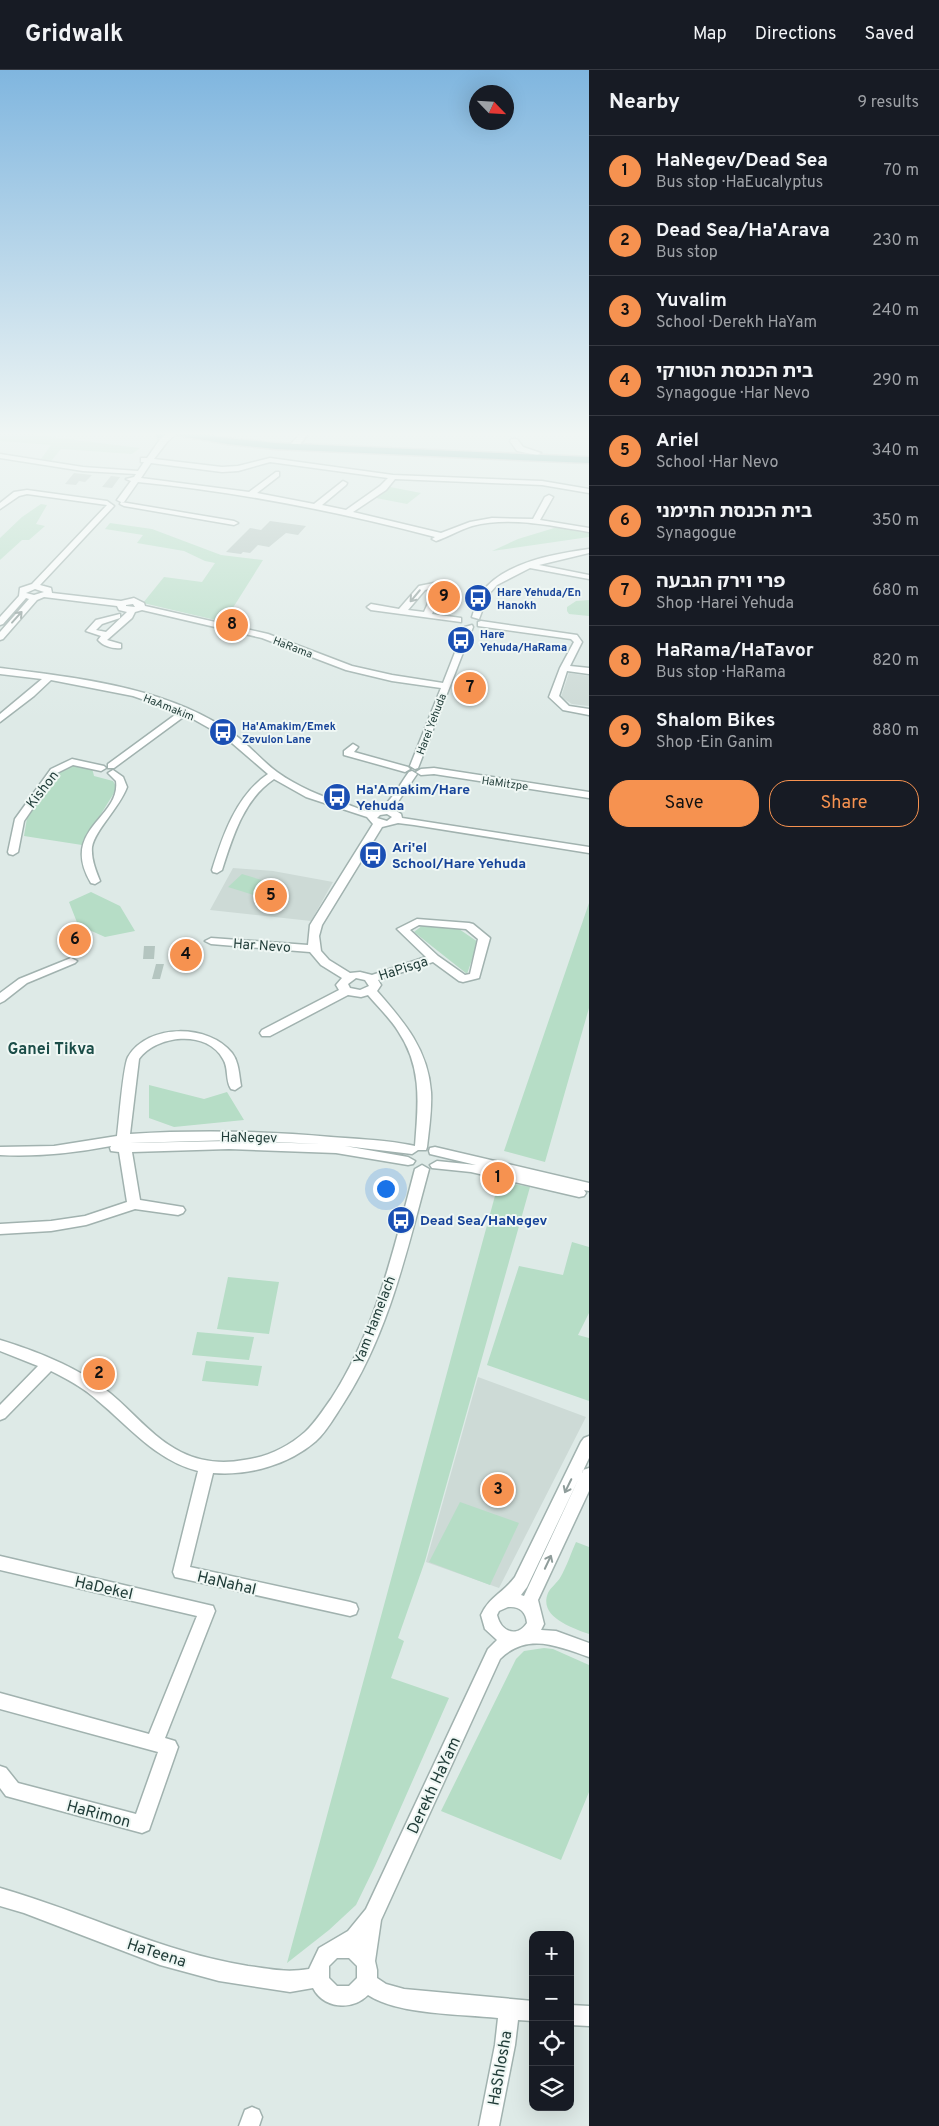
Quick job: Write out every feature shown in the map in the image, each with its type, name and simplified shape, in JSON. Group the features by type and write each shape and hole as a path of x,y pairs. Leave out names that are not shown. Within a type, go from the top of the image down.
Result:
{"street":[{"path":"24,596 21,592 35,586 92,528"},
{"path":"0,637 34,598 46,591 96,528"},
{"path":"409,528 442,536"},
{"path":"432,542 442,536 465,528"},
{"path":"475,619 480,590 503,572 526,563 540,562 589,551"},
{"path":"458,620 459,624 469,627 475,619 486,592 509,574 540,562"},
{"path":"530,566 589,577"},
{"path":"402,611 422,588 434,585 438,590 427,615"},
{"path":"35,586 46,591"},
{"name":"HaRama","path":"46,591 121,604 122,608 136,608 265,636 349,668 392,678 446,686"},
{"path":"24,596 34,598"},
{"path":"0,622 24,596"},
{"path":"371,607 458,620 475,619 574,637 578,642 564,668 554,698 566,708 589,712"},
{"path":"118,646 102,640 136,608"},
{"path":"107,635 90,631 99,622 117,616"},
{"name":"Harei Yehuda","path":"386,811 413,770 469,627"},
{"path":"564,668 589,671"},
{"name":"HaAmakim","path":"0,671 49,677 134,693 185,712 212,724 235,738 274,775 300,790 376,819"},
{"path":"0,719 49,677"},
{"path":"95,881 88,860 88,843 117,798 122,786 121,781 108,769 185,712"},
{"name":"HaMitzpe","path":"353,747 347,753 413,770 434,771 589,794"},
{"name":"Kishon","path":"13,852 19,822 54,771 72,762 108,769"},
{"path":"217,870 228,835 253,790 263,780 274,775"},
{"path":"349,977 320,959 313,949 312,937 316,925 376,819 378,812 386,811 396,814 396,820"},
{"path":"376,819 388,824 396,820 414,822 589,850"},
{"name":"HaPisga","path":"417,922 469,926 484,938 475,976 464,979 434,958 403,930 417,922"},
{"name":"Har Nevo","path":"211,941 313,949"},
{"name":"HaPisga","path":"371,985 434,958"},
{"path":"0,999 23,981 71,961"},
{"path":"346,991 342,985 343,982 349,977 363,975 404,1030 420,1064 425,1093 412,1166 422,1169 436,1158 589,1186"},
{"path":"266,1033 346,991 361,994 371,985"},
{"path":"134,1204 124,1144 133,1059 136,1053 144,1045 156,1039 170,1036 204,1039 215,1044 228,1056 235,1086"},
{"name":"HaNegev","path":"0,1151 22,1153 124,1144 229,1144 414,1153 436,1158"},
{"path":"436,1158 589,1195"},
{"name":"Yam Hamelach","path":"0,1345 49,1364 100,1394 152,1441 178,1458 207,1466 232,1469 260,1464 284,1454 312,1435 336,1403 364,1355 391,1279 422,1169"},
{"path":"0,1229 51,1226 86,1220 134,1204 178,1210"},
{"path":"0,1414 49,1364"},
{"path":"569,1642 544,1636 521,1637 501,1635 493,1628 489,1620 494,1605 512,1594 521,1582 589,1442"},
{"name":"HaNahal","path":"207,1466 180,1572 350,1610"},
{"path":"521,1637 533,1630 533,1612 530,1600 589,1474"},
{"name":"HaDekel","path":"0,1563 207,1611 154,1744"},
{"path":"503,1600 517,1600 533,1612 555,1634 589,1650"},
{"name":"Derekh HaYam","path":"493,1628 494,1654"},
{"name":"Derekh HaYam","path":"338,1948 355,1938 372,1916 494,1654 504,1644 521,1637"},
{"path":"0,1701 154,1744"},
{"name":"HaRimon","path":"0,1774 12,1790 142,1824 169,1747 154,1744"},
{"name":"HaTeena","path":"0,1897 24,1904 160,1955 220,1971 290,1982 319,1977"},
{"name":"Derekh HaYam","path":"364,1960 372,1916"},
{"path":"338,1948 353,1950 364,1960 368,1971 366,1982 356,1994 341,1997 327,1990 319,1977 323,1958 338,1948"},
{"path":"366,1982 382,1992 404,1999 529,2011"},
{"name":"HaShlosha","path":"489,2126 505,2045 508,2009"},
{"path":"574,2015 589,2016"}],"shaded area":[{"path":"569,673 589,676 589,706 572,704 561,697"},
{"path":"233,868 273,871 333,882 311,921 210,910"},
{"path":"478,1377 586,1417 499,1588 426,1562"}],"green space":[{"path":"11,528 43,528 29,540 22,540 0,560 0,538"},
{"path":"554,528 589,530 589,537 492,551 518,539"},
{"path":"105,529 152,529 221,555 263,560 224,622 143,603 164,577 202,582 215,563 205,561 184,551 137,543 143,535"},
{"path":"589,600 589,616 569,614 567,611 567,607 576,601"},
{"path":"76,765 92,768 94,776 113,781 117,788 82,845 24,836 27,818 35,803 58,771 66,766"},
{"path":"242,874 284,887 270,900 228,887"},
{"path":"91,892 120,906 135,931 105,937 78,925 69,902"},
{"path":"589,903 589,1008 545,1162 504,1151"},
{"path":"423,925 459,929 478,942 467,974 414,932"},
{"path":"149,1085 204,1099 227,1092 244,1120 174,1127 149,1118"},
{"path":"499,1181 530,1187 425,1561 398,1638 404,1641 391,1678 449,1698 356,1905 329,1930 287,1963"},
{"path":"572,1242 589,1247 589,1313 578,1335 589,1338 589,1401 487,1365 519,1266 563,1275"},
{"path":"228,1277 279,1282 269,1334 217,1329"},
{"path":"197,1332 254,1337 249,1360 192,1355"},
{"path":"206,1361 262,1366 258,1386 202,1381"},
{"path":"460,1502 519,1523 490,1585 429,1562"},
{"path":"576,1542 589,1547 589,1634 566,1625 552,1615 546,1601 548,1593 560,1578"},
{"path":"544,1648 553,1649 589,1665 589,1792 561,1860 441,1811 516,1659 524,1651"}],"building":[{"path":"250,528 261,530 263,528 304,528 298,535 286,533 269,547 258,545 250,553 226,552"},
{"path":"69,933 88,936 82,947 63,944"},
{"path":"144,946 155,946 154,959 143,959"},
{"path":"181,947 196,949 190,962 176,961"},
{"path":"156,964 164,964 160,979 152,979"}],"place":[{"name":"Shalom Bikes","path":"444,597"},
{"name":"Hare Yehuda/En Hanokh","path":"478,598"},
{"name":"HaRama/HaTavor","path":"232,625"},
{"name":"Hare Yehuda/HaRama","path":"461,640"},
{"name":"פרי וירק הגבעה","path":"470,688"},
{"name":"Ha'Amakim/Emek Zevulon Lane","path":"223,732"},
{"name":"Ha'Amakim/Hare Yehuda","path":"337,797"},
{"name":"Ari'el School/Hare Yehuda","path":"373,855"},
{"name":"Ariel","path":"271,896"},
{"name":"בית הכנסת התימני","path":"75,940"},
{"name":"בית הכנסת הטורקי","path":"186,955"},
{"name":"HaNegev/Dead Sea","path":"498,1178"},
{"name":"Dead Sea/HaNegev","path":"401,1220"},
{"name":"Dead Sea/Ha'Arava","path":"99,1374"},
{"name":"Yuvalim","path":"498,1490"}],"district":[{"name":"Ganei Tikva","path":"51,1048"}]}
